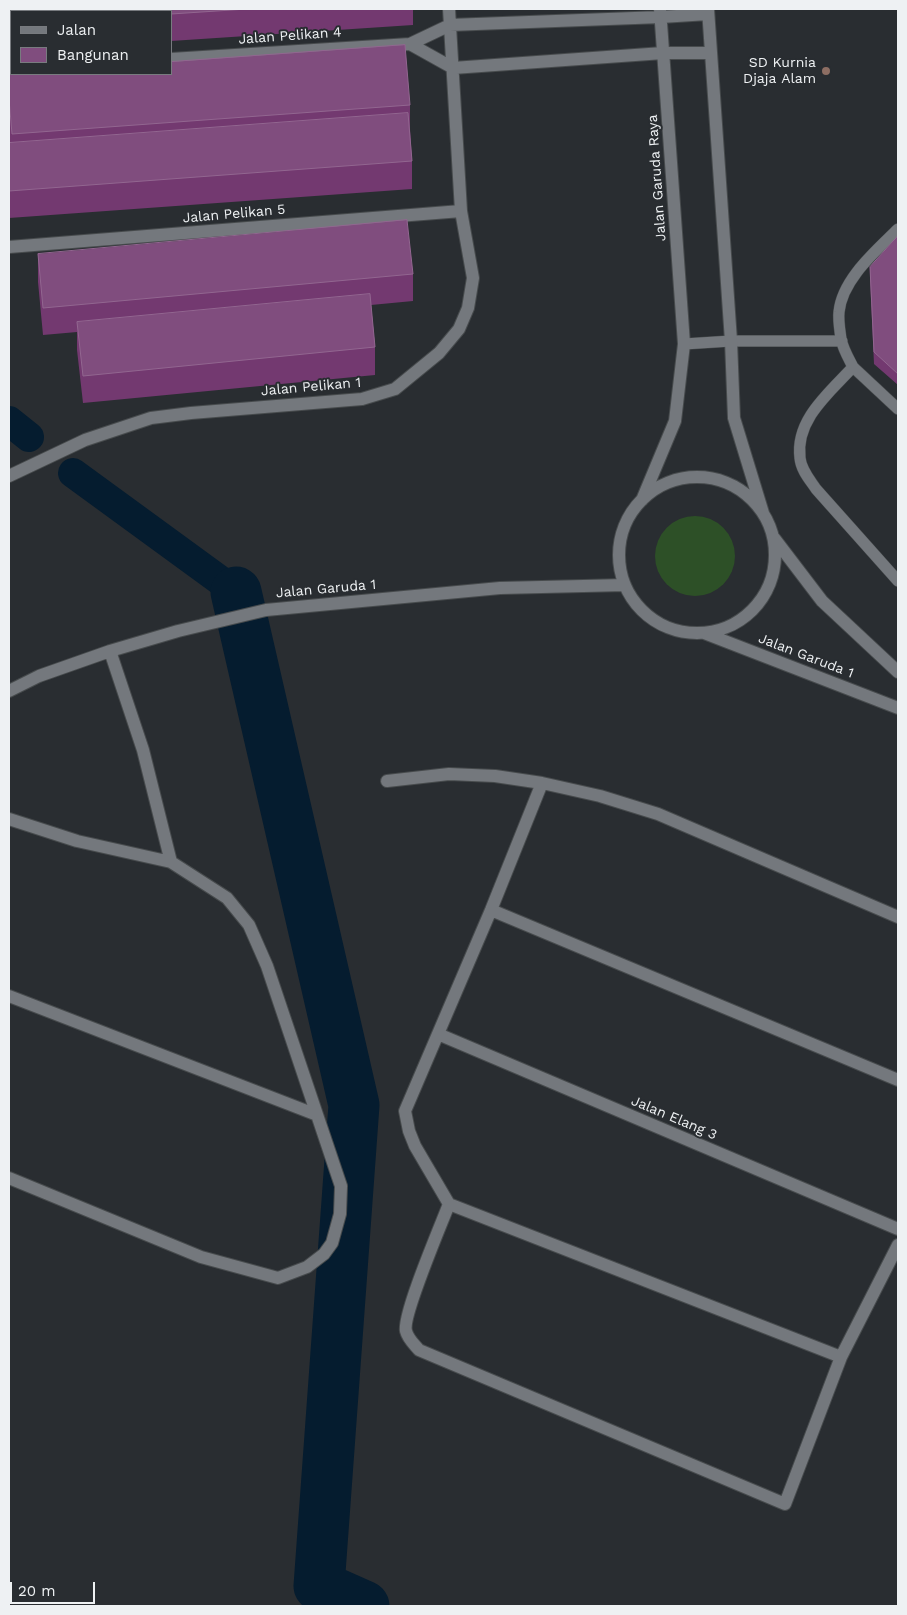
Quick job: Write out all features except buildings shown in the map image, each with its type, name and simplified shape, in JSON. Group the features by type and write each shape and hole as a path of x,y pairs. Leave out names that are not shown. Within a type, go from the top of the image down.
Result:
{"street":[{"name":"Jalan Pelikan 1","path":"9,476 85,440 151,418 362,399 395,390 439,352 459,330 468,308 473,278 461,211 450,9"},
{"path":"410,44 450,25 708,11 731,341 734,418 763,514 774,538 822,601 898,672"},
{"name":"Jalan Garuda Raya","path":"661,13 684,344"},
{"path":"410,44 453,68 663,53 711,53"},
{"name":"Jalan Pelikan 4","path":"172,58 410,44"},
{"name":"Jalan Pelikan 5","path":"9,247 461,211"},
{"path":"684,344 675,421 642,500 628,518 620,540 619,563 625,586 637,606 655,621 679,631 704,633 730,626 752,612 768,590 775,564 774,538"},
{"path":"642,500 661,486 683,478 706,478 728,484 748,496 763,514"},
{"name":"Jalan Garuda 1","path":"9,691 39,676 110,651 178,630 266,610 500,588 625,586"},
{"name":"Jalan Garuda 1","path":"704,633 898,708"},
{"path":"110,651 143,750 172,862"},
{"path":"386,781 449,774 495,776 542,783 600,796 658,814 898,917"},
{"path":"542,783 491,910 405,1110 409,1131 415,1146 449,1204 841,1357"},
{"path":"9,819 77,841 172,862 227,898 249,925 267,966 341,1186 340,1214 332,1242 324,1254 307,1267 278,1278 201,1257 9,1178"},
{"path":"491,910 898,1080"},
{"path":"9,996 316,1115"},
{"name":"Jalan Elang 3","path":"438,1034 898,1229"},
{"path":"449,1204 411,1302 406,1321 405,1330 410,1340 419,1350 785,1504 841,1357 898,1246"}],"lane":[{"path":"898,229 863,264 850,283 839,312 842,341 853,368 898,409"},
{"path":"684,344 731,341 842,341"},
{"path":"853,368 824,398 804,425 800,458 807,476 816,489 898,581"}],"green space":[{"path":"687,516 703,516 717,523 728,534 735,548 735,564 732,571 717,589 703,596 687,596 673,589 662,578 655,564 655,548 662,534 673,523"}],"waterway":[{"path":"9,421 29,437"},
{"path":"73,473 236,592"},
{"path":"236,592 354,1105 319,1586 364,1606"}],"place":[{"name":"SD Kurnia Djaja Alam","path":"826,71"}]}
